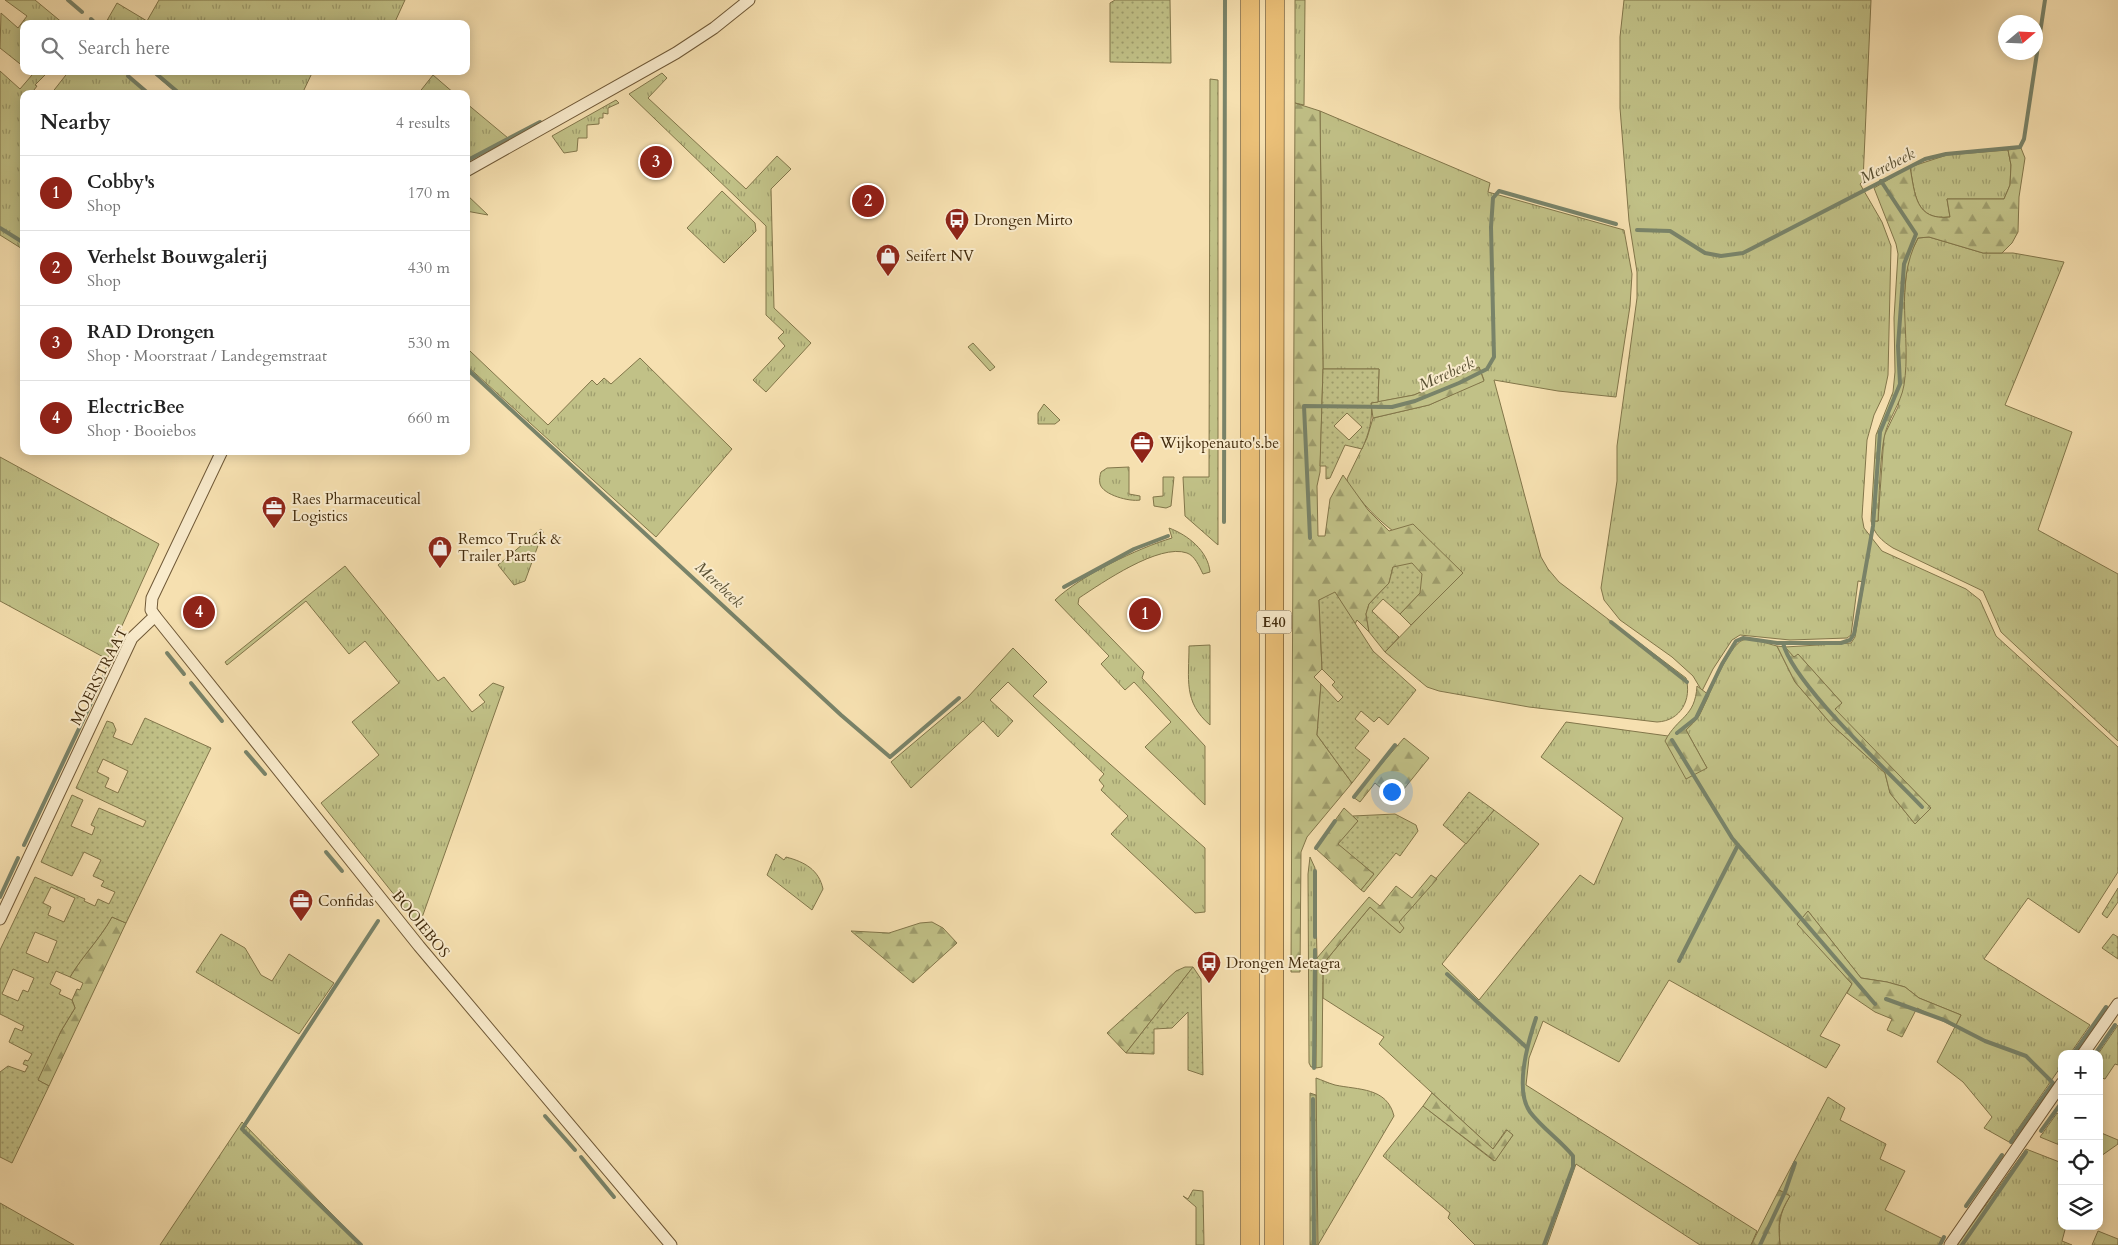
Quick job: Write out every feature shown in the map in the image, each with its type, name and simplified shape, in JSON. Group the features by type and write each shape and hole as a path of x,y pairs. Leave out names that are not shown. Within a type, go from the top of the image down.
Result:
{"highway":[{"name":"E40","path":"1250,0 1250,1245"},
{"name":"E40","path":"1274,1245 1275,0"}],"street":[{"path":"470,169 676,53 714,28 749,0"},
{"path":"154,616 151,610 152,598 220,455"},
{"name":"MOERSTRAAT","path":"0,919 132,638 154,616"},
{"name":"BOOIEBOS","path":"154,616 419,946 671,1245"},
{"path":"2086,1050 2118,1004"},
{"path":"1950,1245 2058,1089"}],"green space":[{"path":"5,0 35,0 59,20 24,20 27,16"},
{"path":"159,0 405,0 396,20 148,20"},
{"path":"1115,0 1170,0 1171,63 1110,62 1110,3"},
{"path":"1295,0 1305,0 1304,105 1295,103"},
{"path":"1624,0 1871,0 1863,181 1860,184 1882,222 1891,246 1888,375 1884,394 1874,415 1867,440 1862,517 1864,528 1882,551 1966,589 1980,600 1996,636 2118,747 2118,872 2079,933 2028,898 1984,959 2090,1025 2073,1050 2058,1050 2058,1071 2009,1142 1984,1128 1992,1117 1963,1082 1937,1062 1961,1015 1919,998 1905,987 1861,978 1808,911 1798,924 1852,984 1820,1036 1840,1045 1826,1068 1669,980 1619,1062 1543,1021 1529,1058 1526,1085 1757,1231 1751,1245 1700,1245 1576,1164 1547,1245 1475,1245 1448,1218 1450,1213 1383,1156 1423,1106 1494,1161 1513,1135 1506,1130 1493,1149 1379,1044 1384,1037 1323,998 1323,964 1370,907 1400,933 1399,922 1494,810 1539,844 1442,964 1479,1000 1580,875 1594,885 1623,818 1541,757 1566,722 1668,736 1666,741 1707,768 1686,730 1699,716 1718,674 1731,652 1737,644 1747,639 1777,646 1795,682 1832,725 1885,773 1890,793 1915,824 1931,808 1834,709 1842,703 1798,654 1794,658 1785,647 1851,643 1855,637 1864,582 1858,581 1851,635 1847,638 1790,640 1740,635 1732,640 1713,669 1702,691 1693,676 1672,657 1620,620 1604,600 1601,588 1617,481 1617,446 1637,298 1637,272 1629,221 1620,108 1620,37"},
{"path":"117,3 145,20 107,20"},
{"path":"1,13 18,28 20,25 20,64 0,48"},
{"path":"0,71 20,89 32,75 45,75 35,85 37,86 34,90 20,90 20,248 0,235"},
{"path":"662,73 667,78 648,98 746,189 777,156 791,169 771,189 774,308 811,343 766,392 753,380 785,346 778,338 784,332 766,315 766,226 629,94"},
{"path":"66,75 127,75 145,90 54,90"},
{"path":"156,75 311,75 304,90 173,90"},
{"path":"433,75 450,90 421,90"},
{"path":"1210,79 1218,80 1218,545 1185,516 1183,477 1209,477"},
{"path":"616,100 619,103 608,108 608,114 603,113 603,118 599,118 599,124 587,125 587,138 578,138 577,151 564,153 552,136"},
{"path":"1295,103 1320,111 1323,369 1320,472 1317,486 1318,536 1325,536 1330,499 1343,475 1368,510 1389,531 1413,524 1463,573 1411,625 1400,614 1420,593 1393,567 1389,583 1369,604 1366,614 1369,632 1357,620 1355,624 1336,595 1319,600 1322,669 1314,677 1321,684 1317,735 1352,783 1307,837 1301,852 1300,972 1291,972"},
{"path":"470,106 508,138 470,159"},
{"path":"1320,111 1490,183 1488,192 1624,230 1632,274 1630,306 1616,397 1558,391 1494,380 1541,557 1559,582 1686,678 1686,701 1683,708 1672,718 1657,722 1529,707 1439,691 1427,687 1385,652 1462,573 1394,532 1370,511 1353,491 1347,479 1367,438 1373,418 1429,405 1484,380 1479,367 1414,395 1378,402 1379,369 1323,369"},
{"path":"2021,148 2025,158 2019,197 2018,232 2012,243 2002,253 1983,253 1929,237 1918,238 1906,274 1906,366 1904,385 1884,438 1878,521 1871,521 1876,435 1893,392 1895,372 1894,318 1898,254 1896,244 1874,188 1910,167 1913,187 1923,210 1930,215 1950,217 1947,199 2004,199 2010,185 2011,165 2008,150"},
{"path":"2008,150 2011,165 2010,185 2004,199 1947,199 1950,217 1930,215 1919,204 1913,187 1910,167 1947,155"},
{"path":"722,191 755,223 756,231 724,263 687,228"},
{"path":"470,198 488,215 470,212"},
{"path":"1929,237 1983,253 2013,253 2064,262 2005,405 2072,432 2038,530 2118,574 2118,741 2001,632 1983,591 1893,548 1879,537 1872,526 1871,521 1878,521 1884,436 1898,407 1905,351 1903,313 1909,256 1918,238"},
{"path":"973,343 995,367 990,371 968,347"},
{"path":"470,351 548,425 592,380 597,385 604,378 611,384 640,358 732,449 656,537 470,369"},
{"path":"1479,367 1484,381 1429,405 1373,418 1371,403 1414,395"},
{"path":"1323,369 1379,369 1378,402 1371,403 1370,426 1362,449 1345,445 1330,478 1326,479 1326,466 1320,466","holes":["1347,413 1362,427 1349,440 1334,426"]},
{"path":"1044,404 1060,420 1055,424 1038,424 1038,413"},
{"path":"0,457 159,544 107,659 0,601"},
{"path":"1129,467 1129,494 1140,496 1140,500 1117,497 1102,488 1100,484 1101,472 1107,468"},
{"path":"1163,477 1174,477 1171,506 1166,508 1154,506 1153,497 1163,496"},
{"path":"1169,528 1190,539 1196,545 1205,557 1210,572 1203,574 1190,554 1175,551 1162,554 1131,566 1079,598 1078,604 1144,672 1142,678 1205,746 1205,805 1145,747 1171,722 1134,682 1125,690 1101,664 1109,656 1055,600 1094,572 1143,549 1172,538"},
{"path":"541,529 543,532 525,581 514,585 498,565"},
{"path":"1412,563 1422,574 1420,593 1400,614 1383,599 1372,611 1399,637 1385,652 1369,632 1366,614 1369,604 1389,583 1393,567"},
{"path":"345,566 438,681 444,677 472,712 485,702 479,695 493,683 504,687 419,926 321,803 379,755 352,722 399,683 365,641 349,654 306,601 227,665 225,662"},
{"path":"1335,592 1373,651 1416,690 1388,725 1379,717 1374,722 1361,711 1355,719 1369,731 1355,748 1370,760 1352,783 1317,735 1321,684 1338,702 1343,697 1332,685 1335,682 1322,669 1319,600"},
{"path":"1210,645 1210,725 1195,708 1191,699 1188,669 1189,646"},
{"path":"1777,646 1785,647 1794,657 1798,654 1842,703 1835,709 1931,808 1915,824 1890,793 1885,773 1832,725 1795,682"},
{"path":"1013,648 1047,682 1033,696 1205,848 1205,912 1195,913 1111,834 1128,816 1101,790 1104,786 1099,780 1104,774 1008,682 990,700 1013,721 998,737 983,721 911,788 891,762 968,697"},
{"path":"1697,686 1709,695 1698,717 1686,730 1707,768 1686,779 1665,741 1693,705"},
{"path":"145,718 211,748 126,923 112,917 70,977 56,971 50,984 61,990 59,994 72,1000 75,1008 61,1031 38,1080 49,1086 12,1163 0,1157 0,1072 8,1066 25,1072 28,1066 23,1064 25,1060 28,1061 32,1054 9,1042 15,1028 22,1031 24,1026 0,1014 0,950 35,877 85,899 84,901 95,906 98,899 109,904 115,892 101,886 104,881 93,876 101,860 84,852 72,876 41,862 72,795 83,800 71,826 92,835 95,827 91,825 99,808 143,827 146,821 76,788 107,721 113,723 116,730 113,737 132,745","holes":["103,759 128,771 118,793 105,787 109,778 97,772","51,887 75,898 64,922 48,915 51,907 43,903","35,932 57,941 48,963 26,953","13,969 34,978 28,992 23,990 18,1001 2,994"]},
{"path":"1404,738 1429,758 1395,800 1375,783 1360,802 1353,797"},
{"path":"1469,792 1494,810 1466,844 1443,825"},
{"path":"1344,808 1358,821 1339,844 1374,874 1361,890 1315,848"},
{"path":"1395,814 1416,825 1418,831 1400,856 1396,853 1364,892 1361,890 1374,874 1338,844 1358,821 1353,816"},
{"path":"776,854 784,860 786,857 799,861 815,872 823,889 812,910 767,875"},
{"path":"1310,857 1315,868 1317,958 1316,1068 1311,1067 1309,1063 1308,874"},
{"path":"1431,875 1437,879 1399,922 1404,928 1400,933 1370,907 1323,964 1322,1067 1316,1068 1317,958 1369,897 1380,906 1396,886 1412,898"},
{"path":"2118,888 2118,902 2107,918 2102,914"},
{"path":"1808,911 1861,978 1905,987 1919,998 1961,1015 1955,1027 1917,1008 1902,1037 1887,1030 1892,1019 1875,1012 1847,993 1852,984 1797,924"},
{"path":"112,917 126,923 49,1086 37,1080 61,1031 75,1008 72,1000 77,989 80,990 83,983 70,977"},
{"path":"932,922 943,928 957,943 913,983 851,931 889,933 920,923"},
{"path":"221,934 245,948 261,975 272,981 289,954 334,983 299,1034 196,972"},
{"path":"2113,934 2118,937 2118,959 2102,948"},
{"path":"1185,967 1193,967 1126,1053 1107,1033 1176,971"},
{"path":"1193,967 1201,979 1203,1075 1188,1070 1188,1012 1172,1028 1154,1029 1154,1054 1126,1053"},
{"path":"2118,1025 2118,1065 2115,1064 2105,1079 2103,1078 2103,1050 2101,1050"},
{"path":"1316,1078 1335,1085 1362,1089 1378,1095 1385,1100 1394,1116 1318,1245"},
{"path":"1310,1093 1316,1095 1317,1245 1310,1245"},
{"path":"1432,1093 1493,1149 1507,1130 1513,1135 1495,1161 1423,1106"},
{"path":"1828,1097 1845,1108 1840,1120 1886,1144 1880,1159 1905,1171 1885,1210 1943,1239 1939,1245 1780,1245 1780,1220 1790,1196 1779,1190"},
{"path":"2057,1113 2058,1114 2058,1144 2040,1137"},
{"path":"242,1122 362,1245 160,1245"},
{"path":"2103,1134 2118,1140 2118,1144 2103,1155"},
{"path":"2026,1149 2058,1161 2058,1230 2065,1230 2062,1241 2072,1245 1957,1245"},
{"path":"1193,1190 1203,1191 1204,1245 1196,1245 1196,1207 1183,1196 1188,1199"},
{"path":"1779,1190 1790,1196 1780,1219 1780,1245 1751,1245"},
{"path":"0,1203 74,1245 0,1245"},
{"path":"2098,1231 2118,1239 2118,1245 2092,1245"}],"waterway":[{"path":"68,0 82,12"},
{"path":"1224,522 1225,0"},
{"name":"Merebeek","path":"1637,230 1670,231 1705,253 1721,256 1743,253 1925,159 1946,154 2020,147 2024,139 2045,0"},
{"path":"158,75 175,90"},
{"path":"128,76 144,90"},
{"path":"470,159 540,122"},
{"path":"1677,733 1696,718 1722,664 1736,641 1743,638 1777,643 1841,643 1850,640 1854,634 1873,526 1880,432 1900,384 1898,346 1904,264 1916,234 1881,181"},
{"name":"Merebeek","path":"1310,538 1304,406 1392,407 1415,401 1459,383 1487,369 1494,357 1491,227 1493,198 1499,191 1616,224"},
{"name":"Merebeek","path":"0,228 20,240"},
{"name":"Merebeek","path":"470,372 841,715 890,757 959,698"},
{"name":"Merebeek","path":"1064,587 1134,549 1168,536"},
{"path":"1611,622 1687,682"},
{"path":"1783,643 1790,660 1823,704 1866,751 1922,807"},
{"path":"167,653 184,674"},
{"path":"24,845 110,663"},
{"path":"191,683 222,721"},
{"path":"1672,740 1732,838 1875,1004"},
{"path":"1354,797 1395,745"},
{"path":"246,752 265,774"},
{"path":"1316,848 1335,821"},
{"path":"1679,961 1738,845"},
{"path":"326,852 342,871"},
{"path":"0,897 18,858"},
{"path":"1315,871 1315,937"},
{"path":"361,1245 242,1129 378,921"},
{"path":"1314,1068 1315,950"},
{"path":"1447,974 1526,1047"},
{"path":"1886,999 1944,1020 1985,1041 2026,1056 2053,1083 2011,1142"},
{"path":"2076,1050 2106,1007"},
{"path":"1536,1018 1524,1065 1523,1091 1525,1102 1535,1118 1573,1156 1573,1167 1544,1245"},
{"path":"2098,1050 2115,1025"},
{"path":"1313,1099 1314,1244"},
{"path":"2041,1131 2058,1108"},
{"path":"545,1116 575,1150"},
{"path":"1962,1245 2026,1152"},
{"path":"1966,1206 2002,1155"},
{"path":"581,1157 614,1197"},
{"path":"1760,1245 1785,1192 1795,1163"},
{"path":"1940,1245 1944,1237"}],"place":[{"name":"RAD Drongen","path":"656,162"},
{"name":"Verhelst Bouwgalerij","path":"868,201"},
{"name":"Drongen Mirto","path":"957,241"},
{"name":"Seifert NV","path":"888,277"},
{"name":"Wijkopenauto's.be","path":"1142,464"},
{"name":"Raes Pharmaceutical Logistics","path":"274,529"},
{"name":"Remco Truck & Trailer Parts","path":"440,569"},
{"name":"ElectricBee","path":"199,612"},
{"name":"Cobby's","path":"1145,614"},
{"name":"Confidas","path":"301,922"},
{"name":"Drongen Metagra","path":"1209,984"}]}
